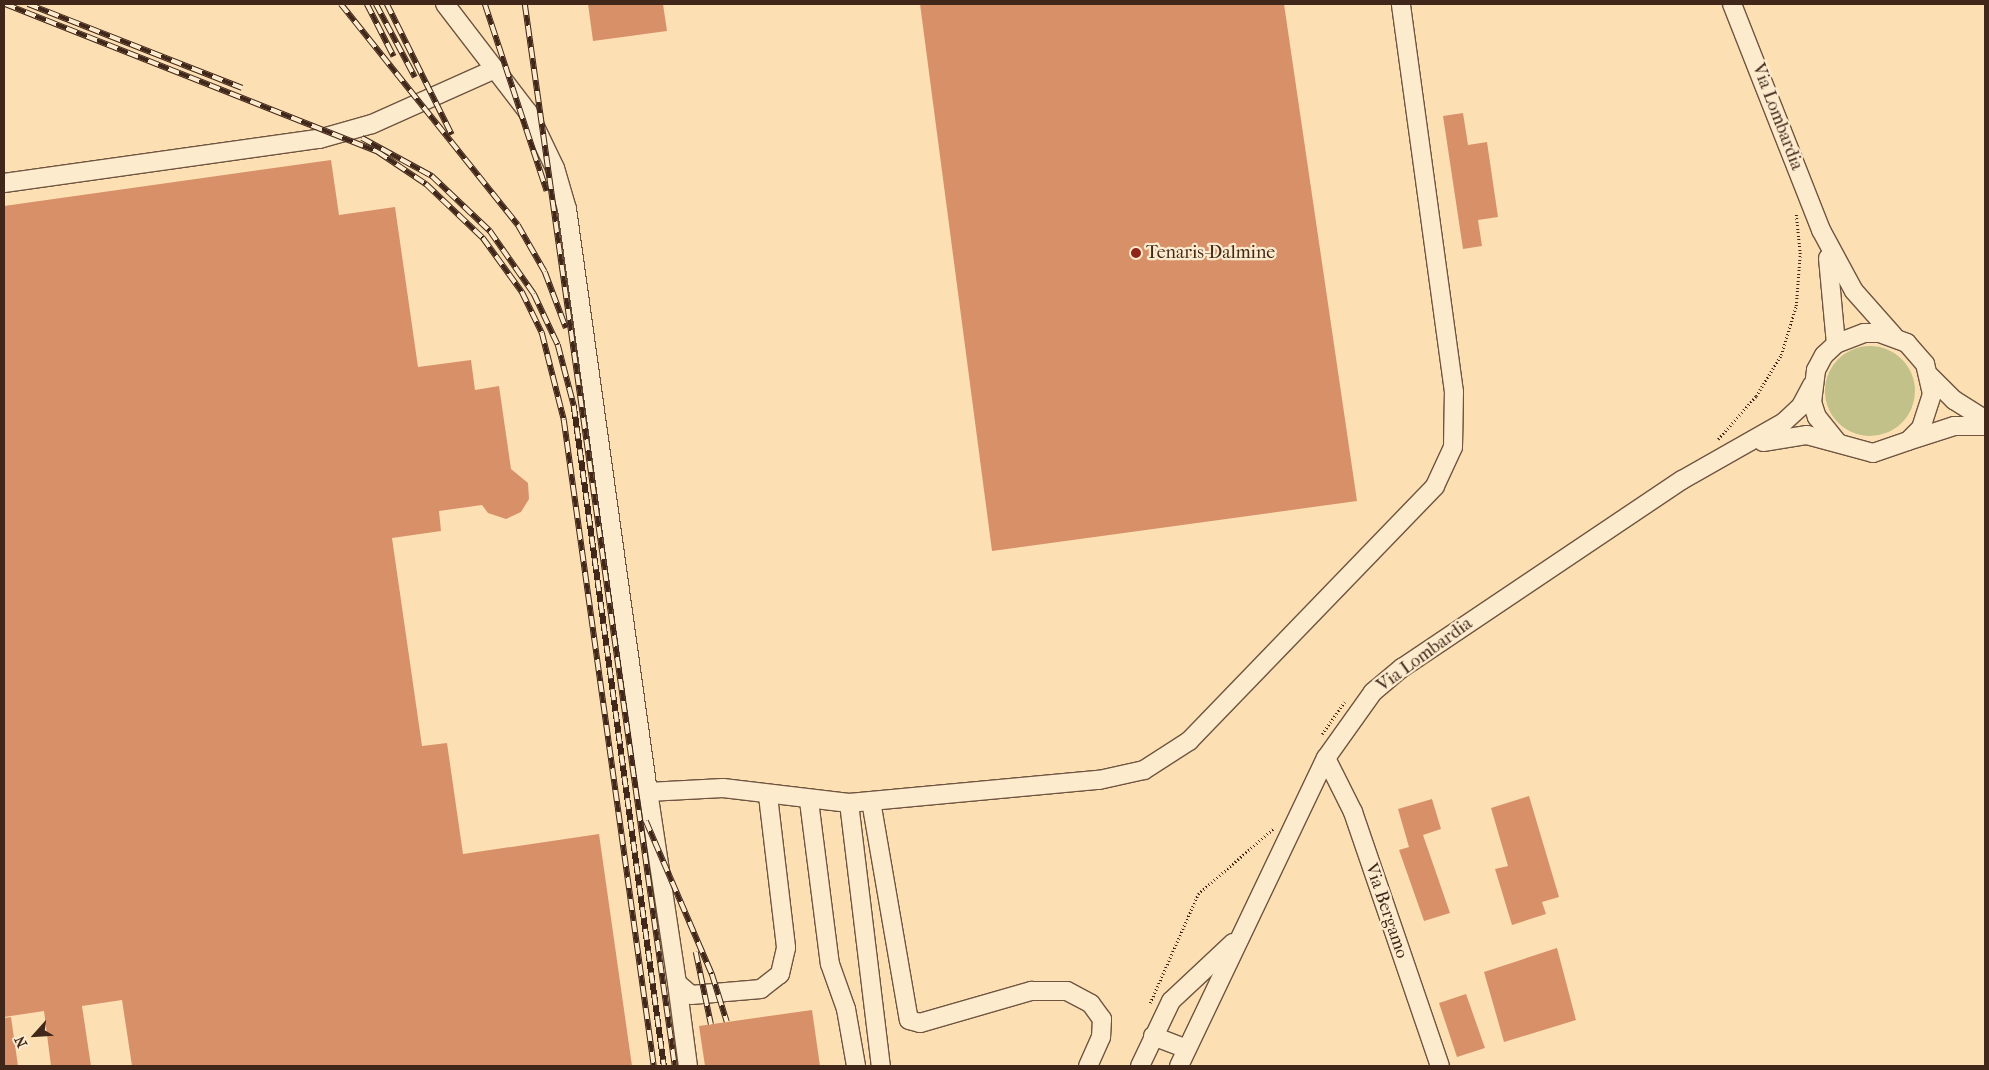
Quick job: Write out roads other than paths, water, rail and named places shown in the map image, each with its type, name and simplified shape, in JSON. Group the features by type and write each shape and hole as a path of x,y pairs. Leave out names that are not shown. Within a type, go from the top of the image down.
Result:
{"street":[{"path":"445,4 528,112 555,168 567,209 688,1066"},
{"path":"648,792 723,788 809,801 849,803 1104,779 1165,760 1231,700 1445,472 1455,439 1454,392 1401,4"},
{"name":"Via Lombardia","path":"1732,4 1821,230 1854,291 1895,336 1917,352 1930,376"},
{"path":"4,183 319,139 372,124 495,69"},
{"name":"Via Lombardia","path":"1821,230 1832,278 1836,344"},
{"name":"Via Lombardia","path":"1179,1066 1326,758 1366,701 1402,668 1730,454 1788,419 1812,386 1824,355 1836,344 1864,332 1895,336"},
{"path":"1930,376 1954,400 1985,419"},
{"path":"1908,441 1929,412 1930,376"},
{"path":"1812,386 1817,417 1838,442"},
{"name":"Via Lombardia","path":"1730,454 1790,435 1838,442 1873,453 1954,426 1985,426"},
{"name":"Via Bergamo","path":"1326,758 1353,812 1440,1066"},
{"path":"676,983 691,995 706,996 761,989 780,974 786,948 768,796"},
{"path":"809,801 830,964 845,1003 856,1066"},
{"path":"871,801 909,1020 920,1023 1041,989 1074,994 1101,1015 1103,1028 1088,1066"},
{"path":"849,803 881,1066"},
{"path":"1140,1066 1153,1036 1178,993 1239,938"},
{"path":"1153,1036 1187,1049"}],"railway":[{"path":"5,4 378,152 426,184 483,238 522,292 542,333 564,420 654,1066"},
{"path":"28,4 242,88"},
{"path":"341,4 518,225 545,272 566,328"},
{"path":"367,4 394,57"},
{"path":"376,4 415,77"},
{"path":"387,4 452,135"},
{"path":"485,4 547,191"},
{"path":"525,4 675,1066"},
{"path":"362,138 432,176 490,231 534,294 558,345 574,406 664,1066"},
{"path":"646,821 712,974 727,1022"},
{"path":"696,952 711,1024"}],"place":[{"name":"Tenaris-Dalmine","path":"1136,253"}]}
